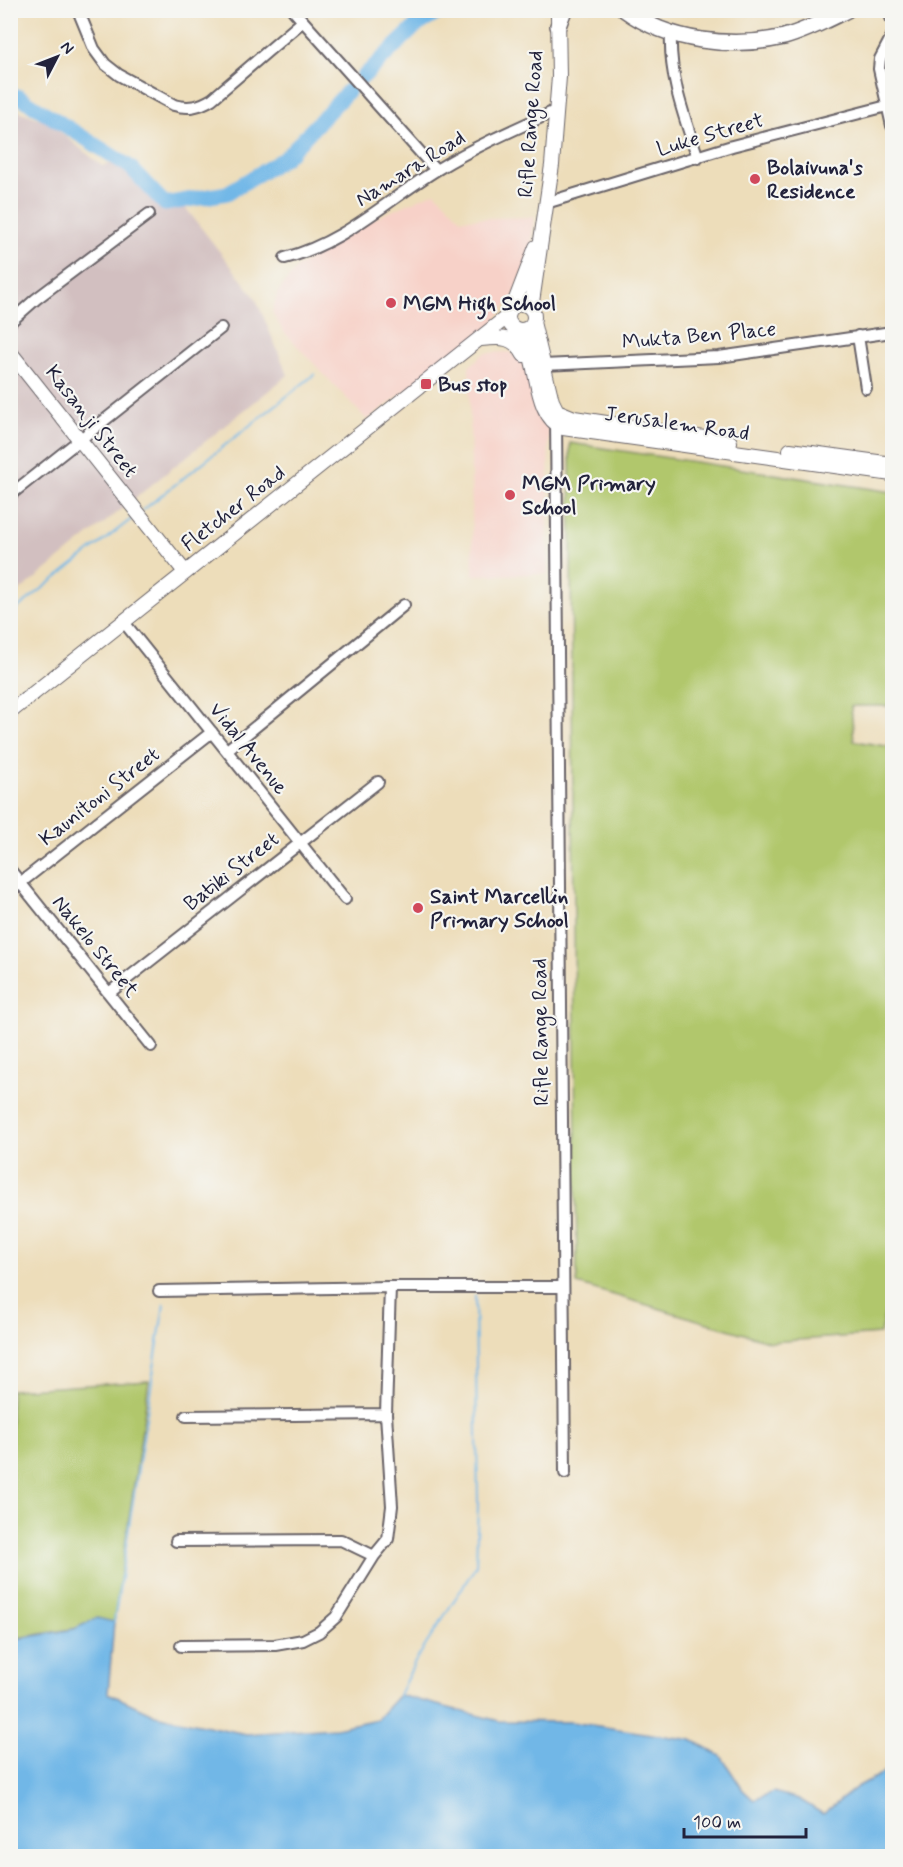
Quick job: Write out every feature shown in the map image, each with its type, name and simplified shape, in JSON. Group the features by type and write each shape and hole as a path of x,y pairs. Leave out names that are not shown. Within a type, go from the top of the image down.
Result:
{"highway":[{"path":"558,18 564,10"},
{"path":"626,12 671,33 707,41 760,41 808,29 848,10"}],"main road":[{"name":"Rifle Range Road","path":"514,321 539,241 546,203 557,110 558,18"},
{"name":"Rifle Range Road","path":"532,316 539,241"},
{"path":"514,321 522,304 532,316 556,416"},
{"path":"514,321 528,328 532,316"},
{"path":"514,321 531,355 539,390"},
{"name":"Fletcher Road","path":"10,712 481,339 514,321"},
{"path":"481,339 503,337 514,340 528,363 545,408 556,416"},
{"name":"Kasanji Street","path":"10,352 185,572"},
{"name":"Jerusalem Road","path":"556,416 606,425 892,464"},
{"name":"Jerusalem Road","path":"556,416 573,430 892,474"}],"street":[{"path":"78,10 94,49 108,67 174,105 185,107 195,106 212,99 303,21"},
{"path":"293,10 436,170"},
{"path":"890,10 892,21"},
{"path":"671,33 670,58 677,95 698,158"},
{"path":"892,36 880,59 892,126"},
{"name":"Luke Street","path":"546,203 887,106"},
{"name":"Namara Road","path":"285,258 312,251 332,241 436,170 557,110"},
{"path":"10,322 45,292 149,214"},
{"path":"10,495 221,328"},
{"name":"Mukta Ben Place","path":"543,365 719,357 892,332"},
{"path":"858,336 866,388"},
{"name":"Rifle Range Road","path":"556,416 565,1473"},
{"path":"227,750 404,605"},
{"name":"Vidal Avenue","path":"123,621 345,899"},
{"name":"Kaunitoni Street","path":"10,891 212,732"},
{"name":"Batiki Street","path":"109,993 378,782"},
{"name":"Nakelo Street","path":"10,870 151,1046"},
{"path":"181,1646 275,1646 303,1640 319,1632 336,1617 374,1556 388,1539 392,1506 386,1414 390,1287"},
{"path":"159,1291 564,1287"},
{"path":"186,1416 386,1414"},
{"path":"176,1541 340,1540 374,1556"}],"shaded area":[{"path":"11,103 19,111 48,122 102,166 113,163 133,173 149,193 185,207 255,297 288,375 11,598"},
{"name":"MGM High School","path":"435,192 461,219 534,217 531,249 515,295 486,331 367,420 283,331 272,312 278,292 297,268 360,225"},
{"name":"MGM Primary School","path":"509,352 521,359 549,417 547,574 473,575 469,367 484,353"}],"green space":[{"path":"570,443 892,492 892,706 851,706 854,741 892,747 892,1282 880,1334 771,1342 577,1284"},
{"path":"149,1381 114,1622 11,1639 11,1390"}],"water":[{"path":"97,1618 114,1622 108,1693 155,1715 246,1734 336,1728 377,1719 399,1695 499,1721 571,1722 692,1740 721,1756 743,1790 754,1800 773,1792 799,1799 823,1814 857,1787 892,1768 892,1856 11,1856 11,1640 74,1629"}],"waterway":[{"path":"363,77 416,26 443,10"},
{"path":"10,94 20,97 130,167 165,204 227,193 285,158 349,90"},
{"path":"143,510 315,374"},
{"path":"10,614 134,517"},
{"path":"399,1695 415,1662 476,1566 478,1504 475,1295"},
{"path":"114,1622 164,1304"}],"place":[{"name":"Bolaivuna's Residence","path":"755,179"},
{"name":"MGM High School","path":"391,303"},
{"name":"Bus stop","path":"426,384"},
{"name":"MGM Primary School","path":"510,495"},
{"name":"Saint Marcellin Primary School","path":"418,908"}]}
